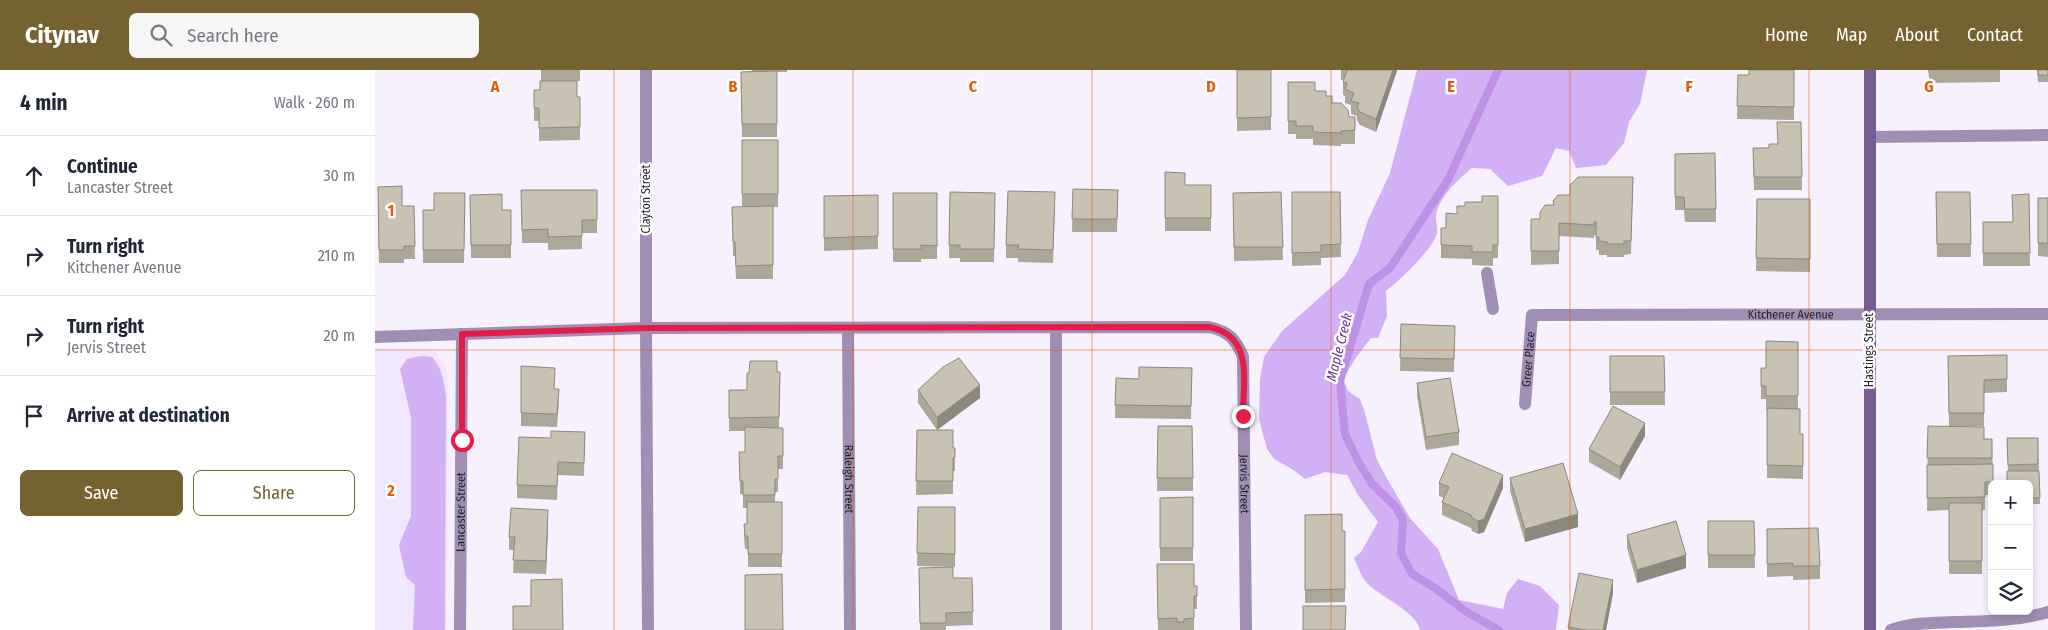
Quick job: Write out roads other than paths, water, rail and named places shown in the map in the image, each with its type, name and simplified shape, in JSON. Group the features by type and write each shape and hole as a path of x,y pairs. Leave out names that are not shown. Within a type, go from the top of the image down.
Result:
{"street":[{"name":"Clayton Street","path":"646,70 648,630"},
{"name":"Hastings Street","path":"1870,70 1870,630"},
{"path":"1869,137 2048,135"},
{"path":"1487,273 1493,309"},
{"name":"Kitchener Avenue","path":"1532,315 2048,314"},
{"name":"Greer Place","path":"1525,404 1532,315"},
{"name":"Jervis Street","path":"1056,328 1209,327 1227,333 1236,340 1243,357 1246,630"},
{"path":"375,337 646,328 1056,328 1056,630"},
{"name":"Raleigh Street","path":"848,328 850,630"},
{"name":"Lancaster Street","path":"460,630 462,334"},
{"path":"1891,630 1909,624 2006,621 2048,612"}],"waterway":[{"name":"Maple Creek","path":"1498,70 1448,180 1390,268 1369,284 1340,381 1345,434 1372,484 1396,507 1403,520 1401,553 1412,574 1435,588 1468,613 1499,630"}]}
